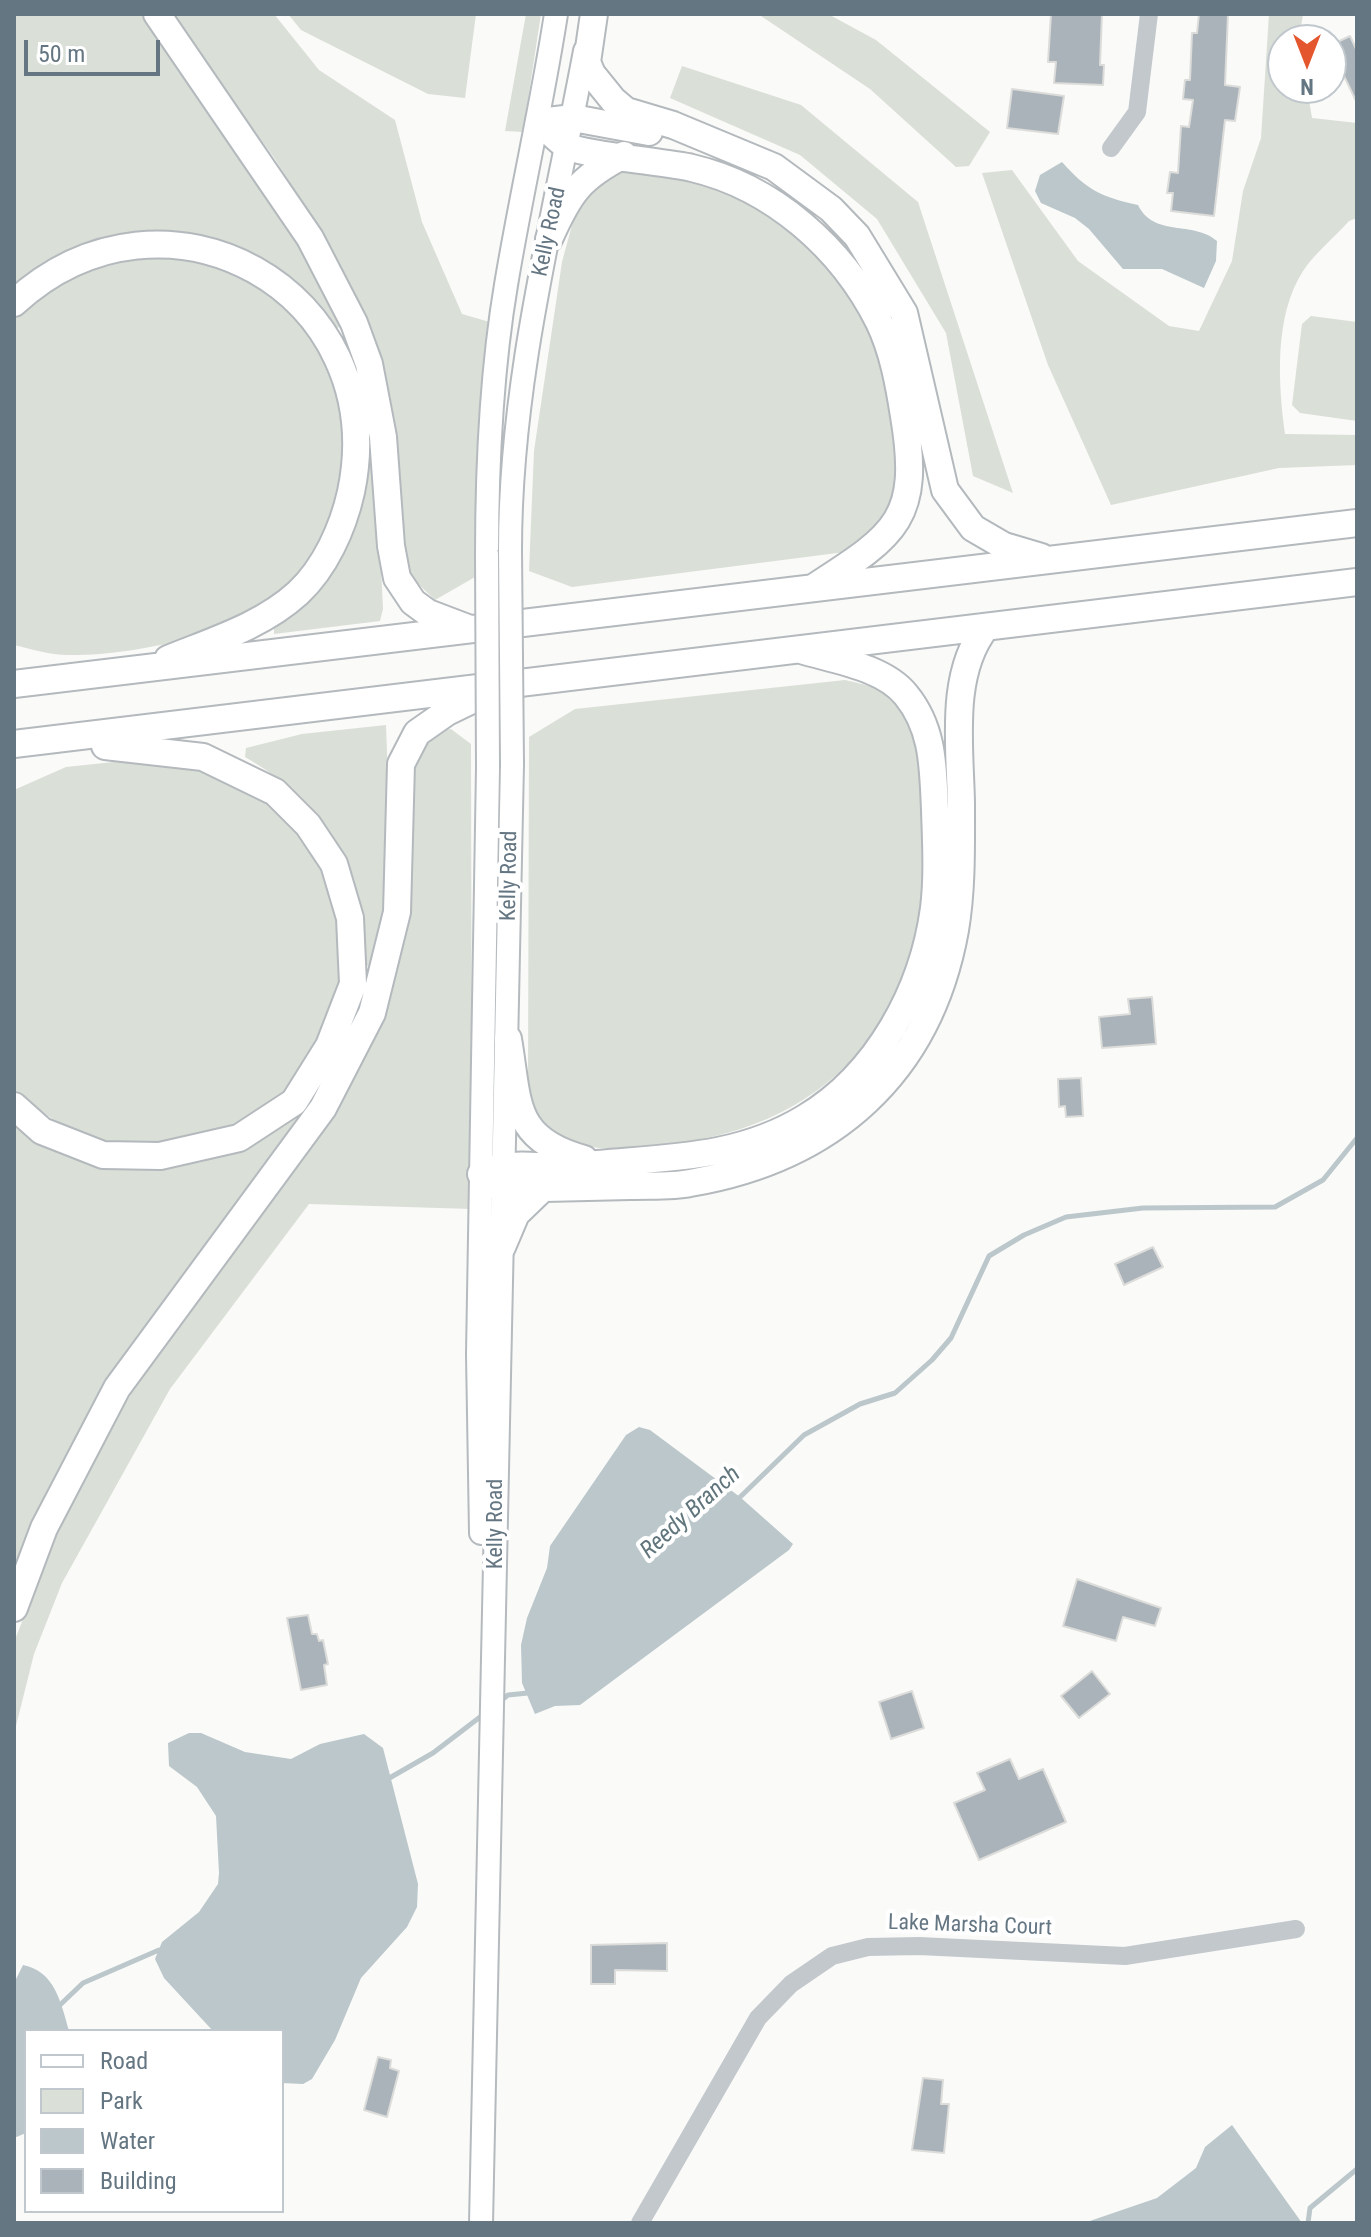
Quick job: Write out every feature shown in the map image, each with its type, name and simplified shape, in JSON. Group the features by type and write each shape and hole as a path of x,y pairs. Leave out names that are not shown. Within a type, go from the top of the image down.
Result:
{"highway":[{"path":"157,14 310,238 354,323 369,364 383,437 391,546 397,578 413,602 428,613 473,631"},
{"path":"593,14 587,62 604,90 626,111 673,125 774,167 831,209 857,236 904,313 945,490 956,510 973,528 1004,546 1052,561"},
{"path":"539,122 573,118 676,137 696,137"},
{"path":"539,122 568,147 624,155 725,177 780,208 800,221 833,255 879,322 892,356 908,442 909,483 905,502 881,543 809,590"},
{"path":"549,239 571,192 602,167 624,155"},
{"path":"14,303 41,278 77,259 152,243 199,248 250,266 290,294 319,326 342,368 355,411 358,457 347,510 332,547 299,592 266,616 134,672"},
{"path":"14,684 1357,523"},
{"path":"14,744 1357,582"},
{"path":"495,1176 543,1188 687,1184 752,1170 802,1149 855,1115 893,1075 923,1028 942,981 955,930 960,879 960,742 966,663 972,646 986,627"},
{"path":"495,1176 595,1162 681,1159 731,1150 806,1118 848,1084 871,1058 908,1000 927,945 934,905 935,828 929,739 904,693 885,679 801,650"},
{"path":"14,1608 44,1528 117,1388 323,1108 372,1013 397,912 401,764 417,733 447,712 497,687"},
{"path":"14,1106 42,1131 103,1155 160,1156 239,1138 294,1102 329,1046 353,984 350,918 334,864 308,825 275,792 203,757 145,748 42,741"},
{"path":"508,1039 514,1095 530,1132 549,1146 595,1162"},
{"path":"502,1247 516,1214 528,1199 543,1188"}],"main road":[{"name":"Kelly Road","path":"481,2223 502,1247 495,1176 487,554 495,366 506,285 539,122 556,14"},
{"name":"Kelly Road","path":"490,1746 484,1634 478,1354 508,1039 512,764 510,550 515,426 529,327 593,14"}],"street":[{"path":"1111,148 1137,112 1149,14"},
{"name":"Lake Marsha Court","path":"640,2223 758,2018 791,1984 832,1956 868,1947 919,1946 1125,1956 1296,1929"}],"green space":[{"path":"14,14 141,14 294,233 343,325 335,329 302,292 265,264 225,245 184,234 141,233 98,242 55,259 14,287"},
{"path":"170,14 274,14 319,70 395,120 422,222 462,314 493,323 477,496 475,577 435,600 407,573 393,427 318,228 275,159"},
{"path":"288,14 476,14 465,98 428,94 301,30"},
{"path":"526,14 541,14 523,132 505,131"},
{"path":"758,14 828,14 876,40 990,132 969,166 956,167 870,89"},
{"path":"1269,14 1303,14 1301,24 1268,24"},
{"path":"1267,45 1267,104 1310,104 1312,118 1357,123 1357,218 1349,221 1313,258 1294,289 1283,329 1280,372 1285,434 1357,435 1357,465 1279,468 1111,505 1048,365 982,173 1012,170 1078,261 1169,326 1199,331 1232,261 1243,191 1261,138"},
{"path":"682,66 801,105 918,202 1013,493 973,476 946,333 877,219 800,155 670,98"},
{"path":"631,170 676,178 719,191 780,222 821,259 843,288 863,323 893,399 899,437 899,473 890,504 881,519 865,537 845,552 572,587 529,571 534,451 562,262 579,199 602,179"},
{"path":"153,254 208,264 244,276 277,296 313,337 336,387 348,440 338,502 329,534 311,563 278,598 223,627 159,645 96,654 54,654 14,645 14,315 57,280"},
{"path":"1311,316 1357,322 1357,421 1300,413 1292,405 1302,324"},
{"path":"369,463 376,463 383,609 380,621 274,634 274,627 311,595 340,556 359,511"},
{"path":"845,680 881,691 899,705 914,730 922,766 926,858 921,906 913,951 902,988 889,1015 842,1069 817,1090 761,1122 696,1140 624,1148 591,1147 561,1137 546,1128 531,1116 528,1081 529,737 575,709"},
{"path":"386,725 391,864 375,967 364,965 358,900 336,844 298,796 245,757 246,748 302,734"},
{"path":"451,729 471,744 472,1209 309,1204 170,1389 62,1583 34,1654 14,1734 14,1642 70,1500 132,1392 343,1098 384,1011 404,937 412,874 414,769 425,741 440,730"},
{"path":"142,759 191,765 221,775 274,806 296,827 315,851 329,878 338,908 343,970 340,999 333,1018 311,1058 283,1094 242,1123 216,1133 189,1141 134,1146 108,1143 74,1132 14,1089 14,790 66,767"},
{"path":"307,1099 315,1105 242,1202 14,1575 14,1119 135,1168 202,1162 251,1143"}],"water":[{"path":"1062,162 1087,186 1114,199 1138,205 1154,222 1197,231 1217,241 1216,261 1204,288 1162,269 1123,269 1089,229 1075,218 1041,203 1035,191 1040,175"},
{"path":"639,1427 650,1430 740,1497 793,1544 580,1705 555,1706 535,1714 522,1683 521,1645 527,1618 547,1568 550,1546 626,1435"},
{"path":"189,1733 201,1733 245,1752 291,1759 320,1744 364,1734 383,1748 418,1884 417,1907 407,1927 361,1978 335,2040 312,2079 303,2084 284,2083 284,2029 211,2029 164,1978 155,1959 162,1942 199,1912 218,1884 219,1873 216,1816 197,1787 169,1766 168,1743"},
{"path":"23,1965 43,1974 55,1990 68,2029 24,2029 24,2134 14,2138 16,1979"},
{"path":"1232,2125 1302,2223 1084,2223 1157,2198 1196,2168 1205,2147"}],"building":[{"path":"1051,14 1102,14 1100,65 1104,65 1103,85 1054,83 1056,62 1048,62"},
{"path":"1199,14 1228,14 1225,85 1240,87 1235,121 1225,120 1214,216 1171,211 1173,193 1167,193 1170,172 1178,173 1181,126 1189,127 1193,100 1183,99 1185,80 1190,80 1192,33 1197,33"},
{"path":"1350,36 1357,51 1357,103 1347,82 1347,37"},
{"path":"1012,89 1064,96 1058,134 1007,128"},
{"path":"1152,997 1156,1044 1102,1048 1099,1017 1130,1014 1128,999"},
{"path":"1081,1078 1083,1116 1066,1117 1065,1106 1059,1107 1058,1079"},
{"path":"1153,1247 1163,1267 1124,1285 1115,1264"},
{"path":"1077,1579 1161,1608 1155,1626 1123,1617 1116,1641 1063,1626"},
{"path":"308,1615 312,1634 317,1634 319,1641 323,1640 328,1664 324,1665 327,1685 301,1690 287,1618"},
{"path":"1092,1671 1110,1694 1079,1718 1061,1696"},
{"path":"912,1691 924,1728 891,1739 879,1702"},
{"path":"1010,1759 1019,1779 1043,1769 1066,1822 979,1860 954,1803 985,1790 977,1773"},
{"path":"667,1943 667,1971 615,1970 615,1984 591,1984 591,1945"},
{"path":"378,2057 391,2060 390,2068 399,2071 387,2117 364,2110"},
{"path":"923,2078 943,2080 941,2104 949,2104 944,2153 912,2150"}],"waterway":[{"name":"Reedy Branch","path":"735,1502 804,1435 860,1404 895,1393 932,1360 951,1338 989,1256 1024,1235 1066,1217 1143,1208 1275,1207 1323,1180 1357,1138"},
{"name":"Reedy Branch","path":"498,1703 508,1695 528,1693"},
{"name":"Reedy Branch","path":"386,1780 433,1753 484,1714"},
{"name":"Reedy Branch","path":"61,2004 83,1983 159,1950"},
{"path":"1308,2223 1310,2208 1357,2169"}]}
